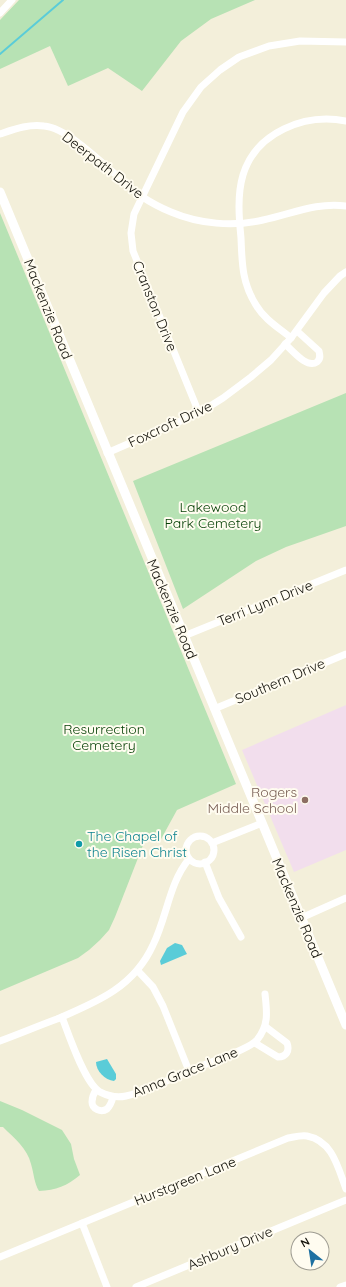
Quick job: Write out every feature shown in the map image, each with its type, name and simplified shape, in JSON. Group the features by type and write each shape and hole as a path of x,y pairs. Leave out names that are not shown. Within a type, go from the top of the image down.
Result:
{"main road":[{"name":"Mackenzie Road","path":"0,192 107,453 346,1025"}],"street":[{"path":"0,13 12,0"},
{"name":"Cranston Drive","path":"199,412 133,251 131,233 134,214 183,112 201,87 220,70 239,57 269,46 300,42 346,42"},
{"path":"291,338 256,306 248,290 243,274 239,193 243,174 250,158 260,145 276,132 294,124 313,119 346,121"},
{"name":"Deerpath Drive","path":"0,134 28,126 45,126 59,129 142,196 171,212 196,219 224,224 240,224 263,220 318,205 336,204 346,206"},
{"name":"Foxcroft Drive","path":"107,453 199,412 223,398 251,377 271,360 286,344 324,293 340,276 346,272"},
{"path":"286,344 306,362 311,364 320,360 319,351 297,331"},
{"name":"Terri Lynn Drive","path":"184,636 346,570"},
{"name":"Southern Drive","path":"214,709 346,654"},
{"path":"212,843 262,823"},
{"path":"202,836 212,843 214,847 212,856 205,862 197,863 189,858 187,854 187,845 193,838 202,836"},
{"path":"0,1041 93,1004 120,987 138,971 153,947 163,922 171,893 179,872 189,858"},
{"path":"205,862 219,898 242,937"},
{"path":"301,918 346,898"},
{"path":"138,971 153,987 163,1006 189,1071"},
{"path":"264,994 266,1027"},
{"path":"62,1016 84,1071 96,1090"},
{"name":"Anna Grace Lane","path":"113,1097 107,1109 98,1111 94,1108 92,1103 96,1090 113,1097 135,1094 255,1043 266,1027 288,1043 289,1047 284,1055 278,1057 255,1043"},
{"name":"Hurstgreen Lane","path":"0,1256 82,1224 288,1138 306,1136 322,1141 334,1156 346,1189"},
{"name":"Ashbury Drive","path":"136,1287 346,1200"},
{"path":"82,1224 107,1287"},
{"path":"340,1287 346,1285"}],"shaded area":[{"name":"Rogers Middle School","path":"346,705 346,850 294,872 242,750"}],"green space":[{"path":"19,0 255,0 211,19 181,41 142,91 108,68 68,86 50,46 0,69 0,20"},
{"name":"Resurrection Cemetery","path":"0,213 236,784 177,810 160,841 147,835 109,930 89,950 78,958 0,991"},
{"name":"Lakewood Park Cemetery","path":"346,393 346,526 286,547 256,561 183,609 133,481"},
{"path":"0,1101 62,1130 71,1144 74,1159 80,1175 61,1187 39,1191 27,1153 3,1127 0,1127"}],"water":[{"path":"175,943 182,945 187,954 161,965 160,961 167,948"},
{"path":"107,1059 116,1074 116,1079 114,1081 107,1079 96,1065 96,1062"}],"waterway":[{"path":"0,54 63,0"}],"place":[{"name":"Rogers Middle School","path":"305,800"},
{"name":"The Chapel of the Risen Christ","path":"79,844"}]}
